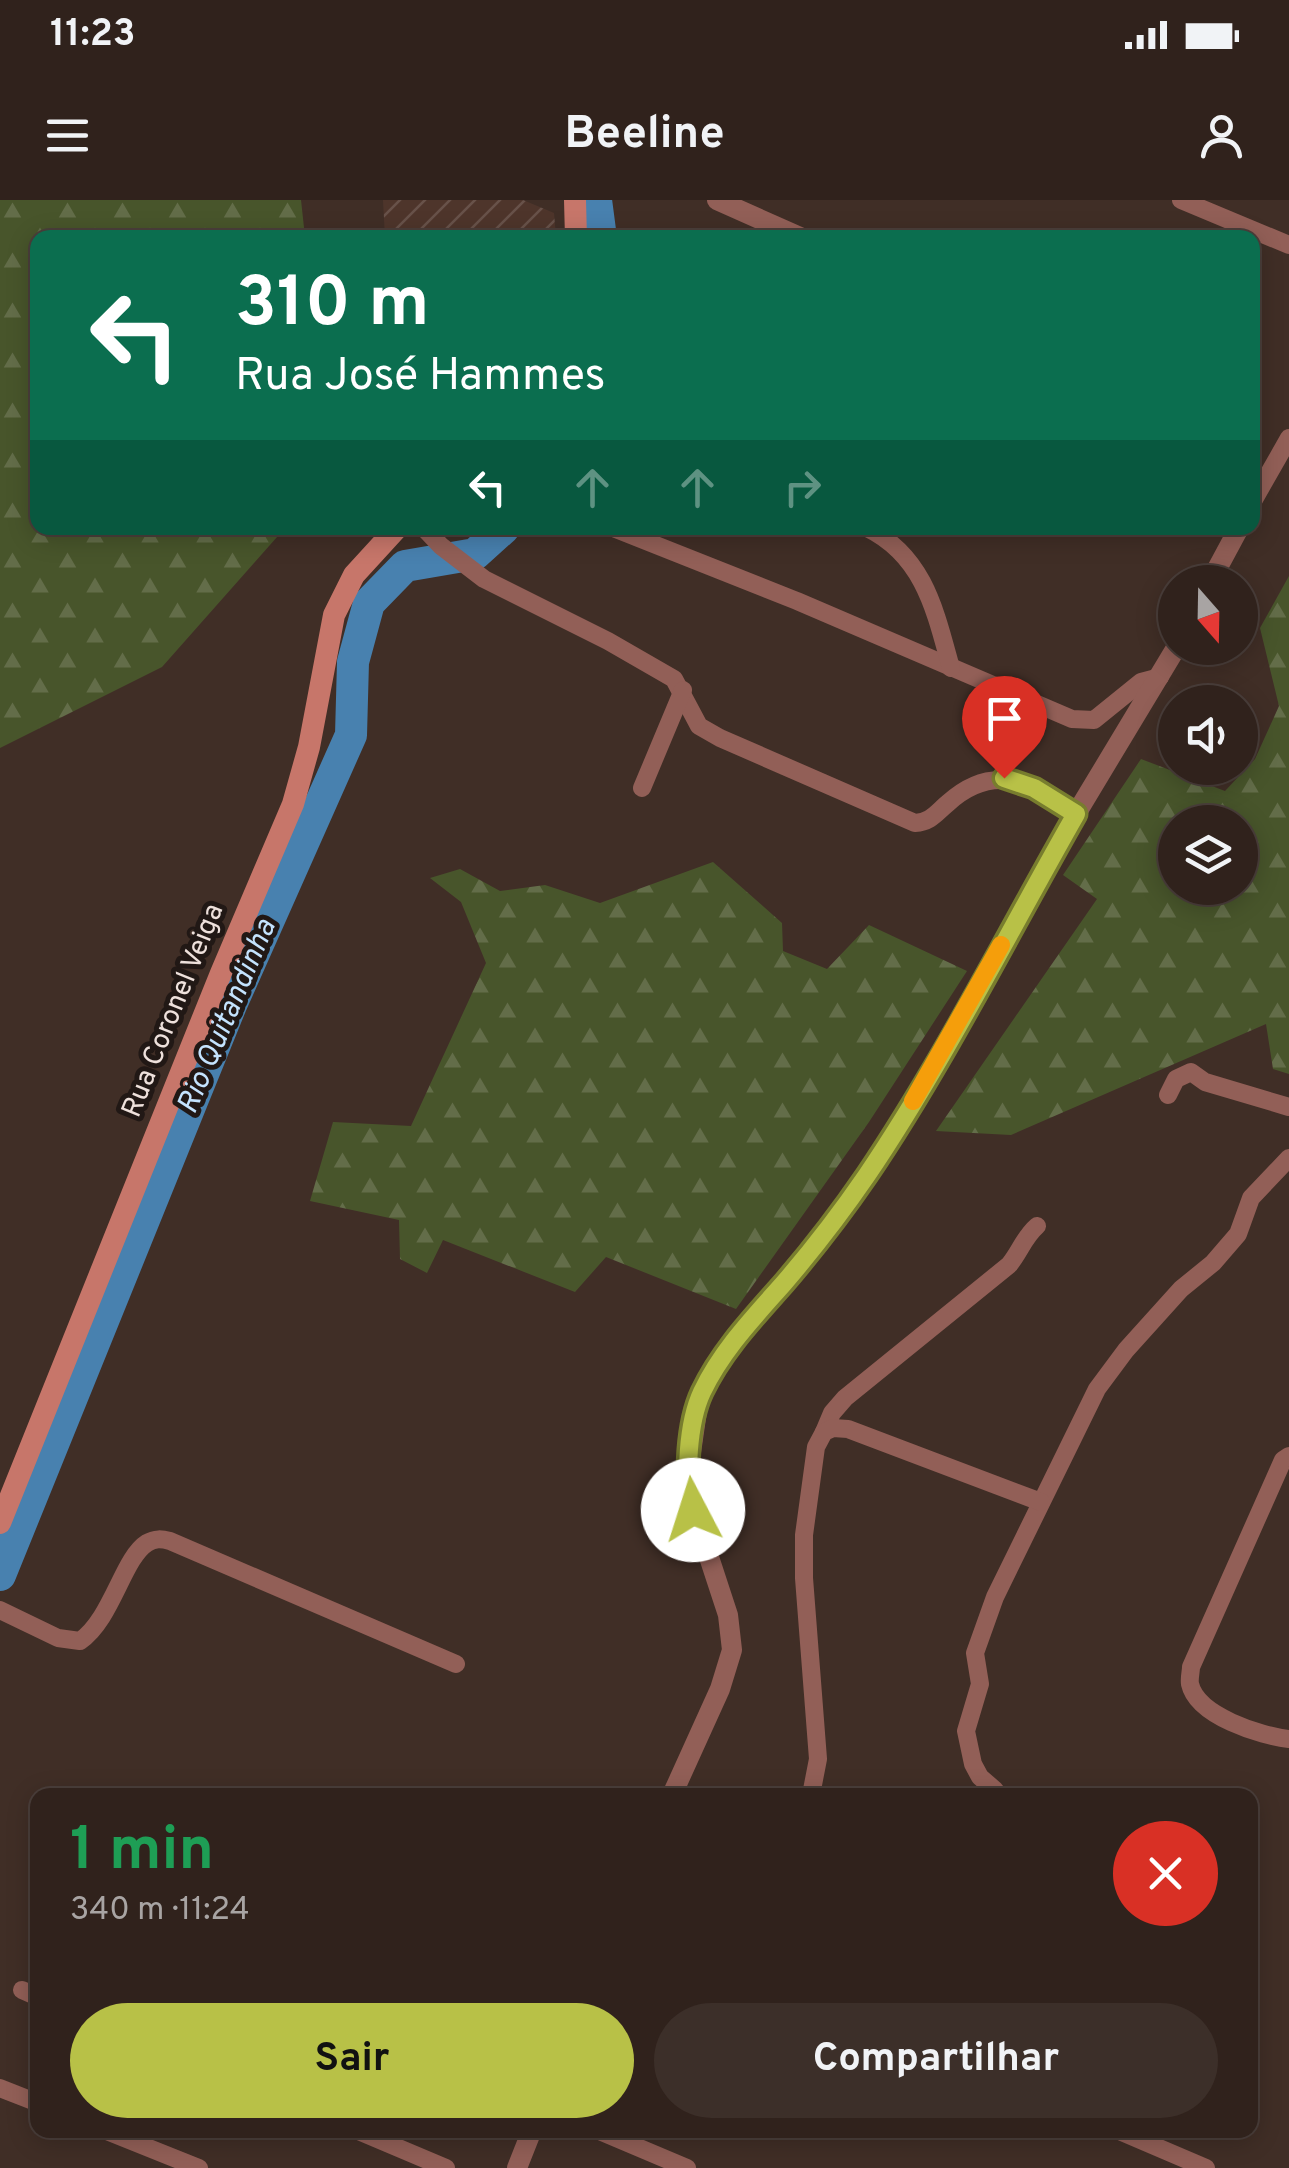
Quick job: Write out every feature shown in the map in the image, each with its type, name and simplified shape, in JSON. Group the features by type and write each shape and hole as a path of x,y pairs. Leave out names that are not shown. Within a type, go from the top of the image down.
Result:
{"main road":[{"path":"575,200 576,230"},
{"name":"Rua Coronel Veiga","path":"0,1523 293,804 309,747 334,615 354,575 391,535"}],"street":[{"path":"717,200 784,230"},
{"path":"1181,200 1251,230"},
{"path":"1260,234 1289,246"},
{"path":"1260,489 1289,438"},
{"path":"431,535 468,568 674,679 699,726 720,738 915,822 930,820 960,792 993,778 1034,788 1076,814"},
{"path":"631,535 1084,722 1102,716 1142,682 1160,678"},
{"path":"878,535 904,552 923,582 951,668"},
{"path":"1219,565 1235,535"},
{"path":"675,1788 732,1650 728,1615 686,1487 699,1397 734,1342 823,1238 868,1173 1167,665"},
{"path":"642,788 683,690"},
{"path":"1168,1095 1176,1079 1191,1072 1205,1082 1289,1108"},
{"path":"993,1788 972,1764 966,1731 980,1684 975,1654 995,1597 1107,1376 1181,1290 1238,1234 1251,1198 1289,1158"},
{"path":"812,1788 818,1760 804,1535 816,1447 832,1413 845,1398 1009,1265 1026,1236 1037,1226"},
{"path":"824,1432 848,1429 1041,1502"},
{"path":"1289,1456 1283,1460 1251,1527 1191,1667 1190,1684 1196,1696 1225,1720 1289,1739"},
{"path":"6,1613 58,1638 80,1640 109,1606 142,1546 159,1539 456,1664"},
{"path":"0,2088 30,2100"},
{"path":"124,2138 199,2168"},
{"path":"375,2138 446,2168"},
{"path":"517,2168 529,2138"},
{"path":"616,2138 687,2168"},
{"path":"1135,2138 1206,2168"}],"shaded area":[{"path":"383,200 523,200 554,213 555,230 385,230"}],"green space":[{"path":"0,200 301,200 304,230 30,230 30,535 279,535 162,667 0,748"},
{"path":"1289,576 1289,1074 1273,1069 1266,1024 1011,1135 936,1131 1097,899 1063,875 1141,759 1158,765 1158,785 1209,785 1225,791 1231,785 1258,785 1258,752 1279,706 1260,628"},
{"path":"713,862 782,923 783,951 827,969 869,925 967,971 869,1122 736,1309 606,1257 575,1292 443,1240 427,1273 400,1259 399,1220 310,1201 333,1122 411,1126 486,963 461,902 430,878 460,869 500,891 545,885 600,903"}],"waterway":[{"name":"Rio Quitandinha","path":"596,200 600,230"},
{"name":"Rio Quitandinha","path":"0,1575 231,1005 351,735 353,662 369,603 405,566 475,554 496,535"}],"slow traffic":[{"path":"913,1101 1001,945"}],"route":[{"path":"693,1510 686,1487 699,1397 719,1361 823,1238 868,1173 911,1105 1076,814 1034,788 1004,778"}]}
